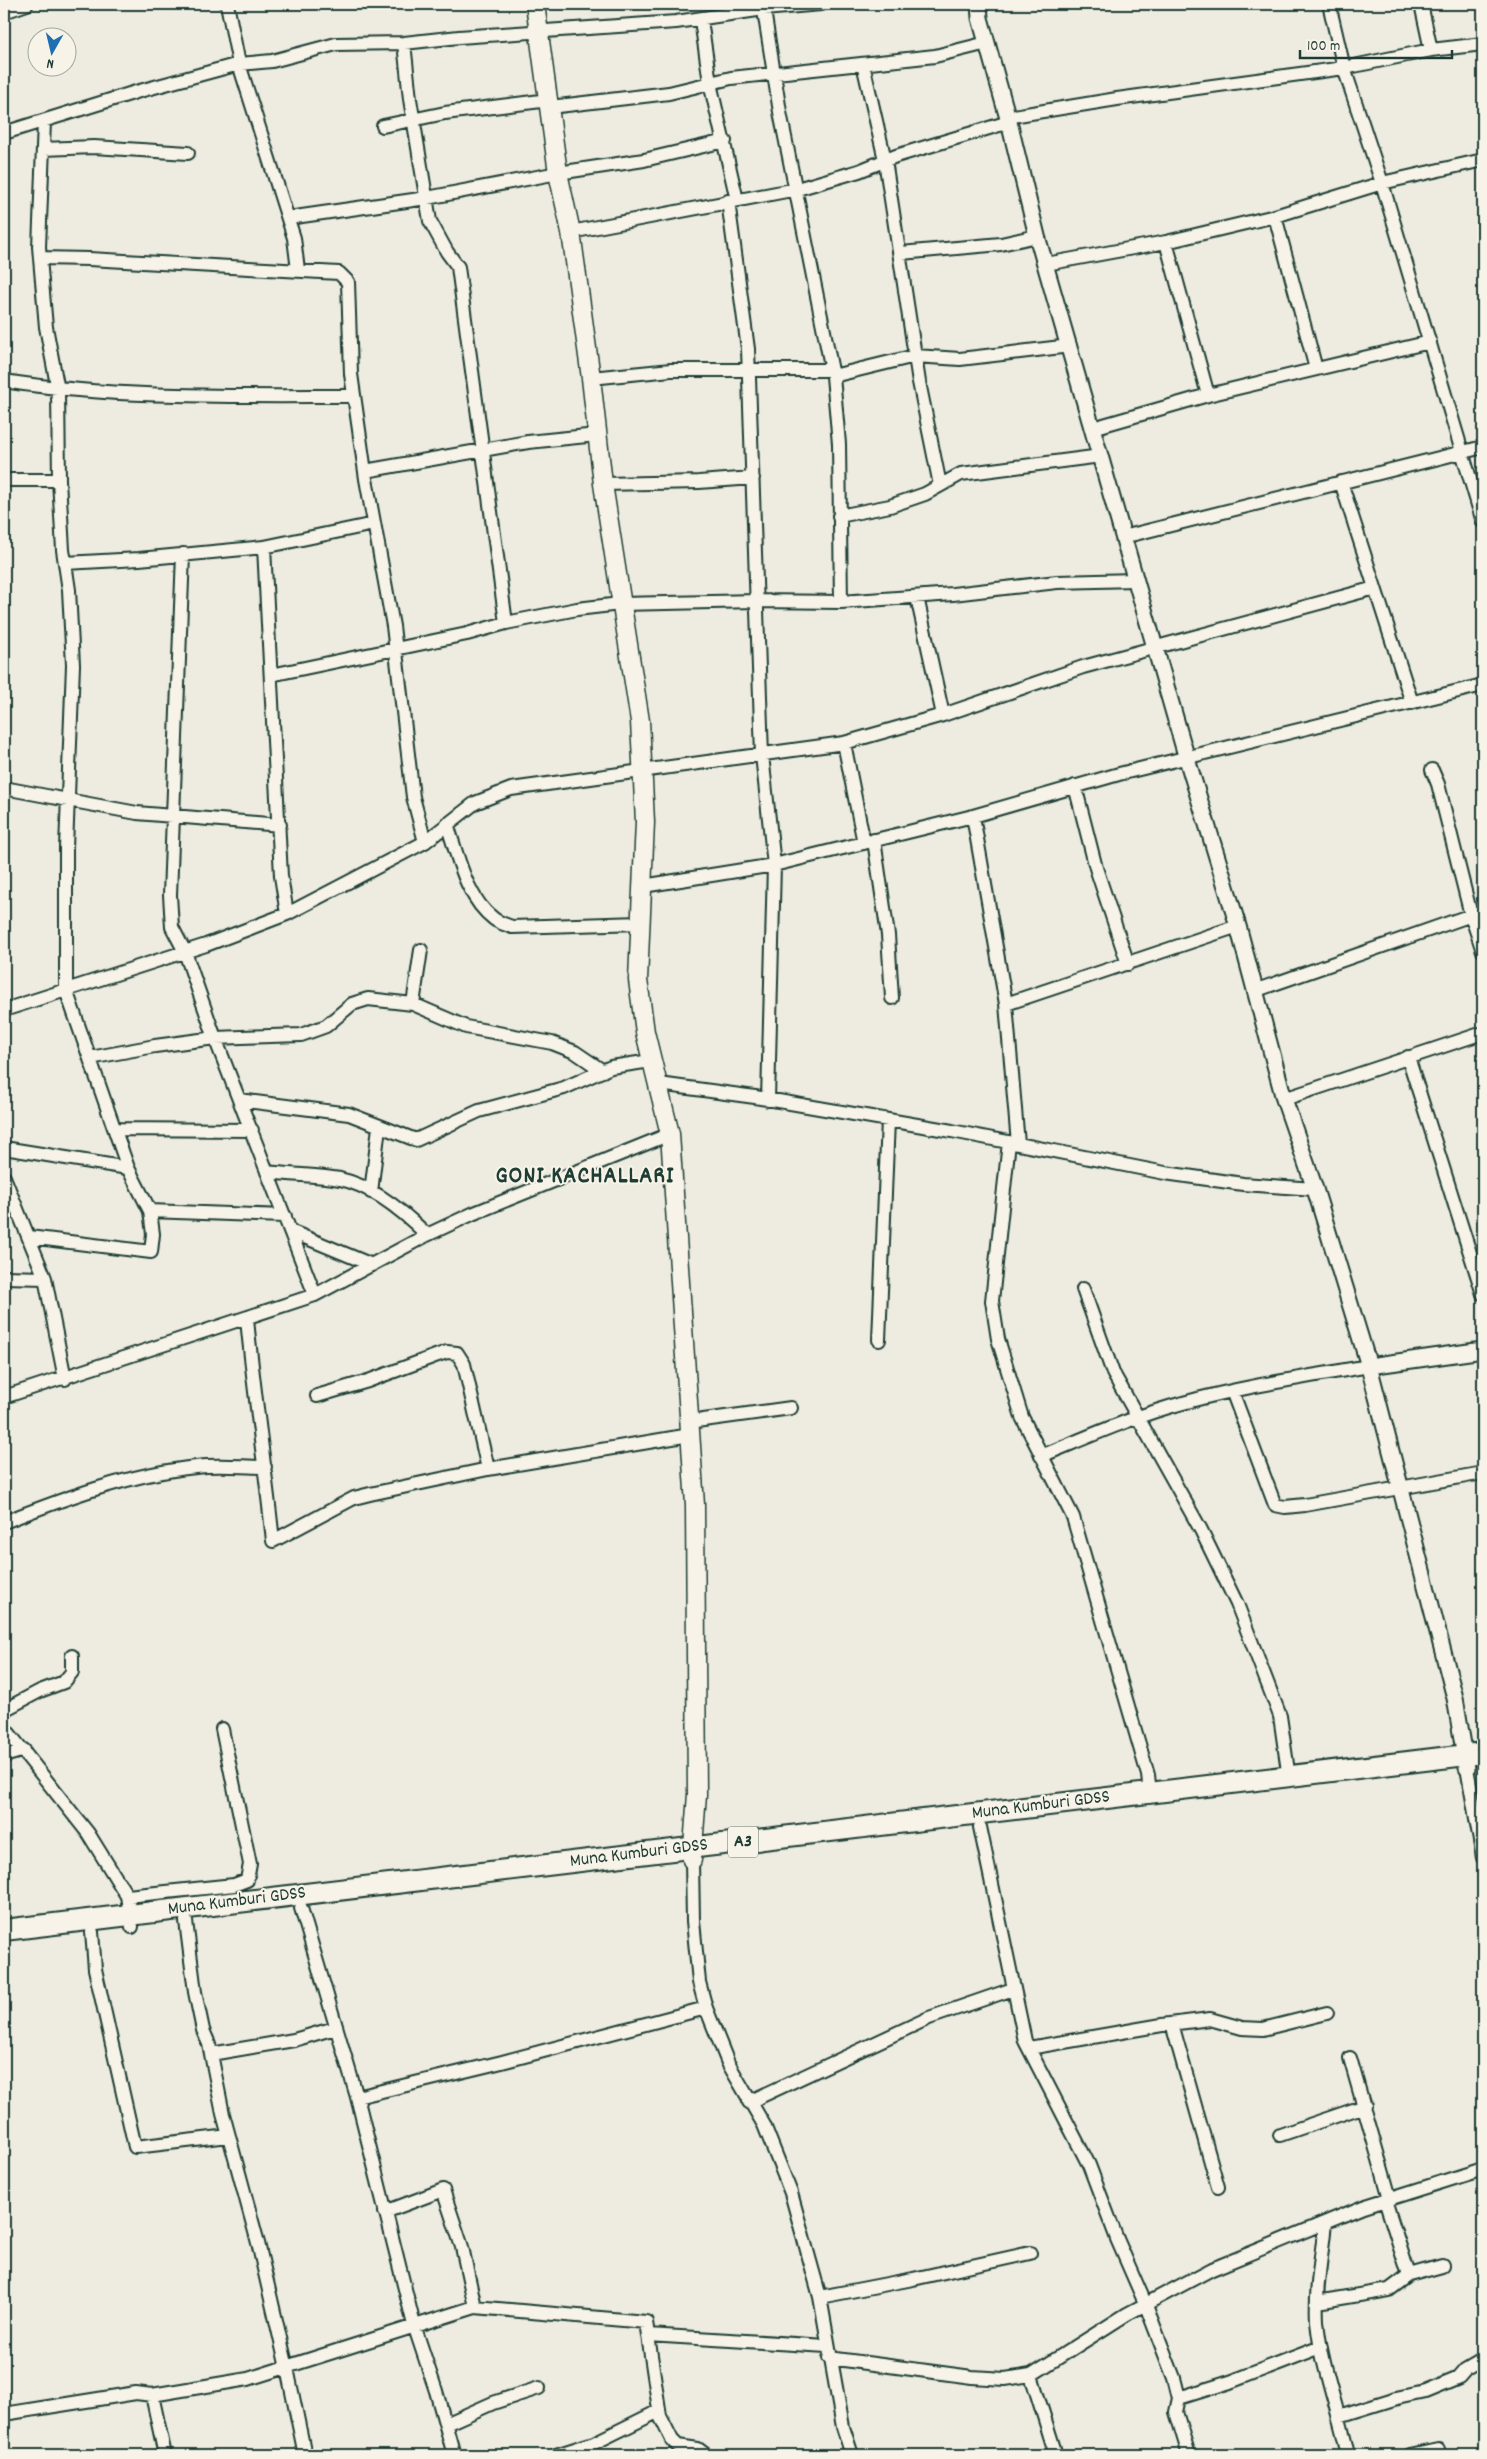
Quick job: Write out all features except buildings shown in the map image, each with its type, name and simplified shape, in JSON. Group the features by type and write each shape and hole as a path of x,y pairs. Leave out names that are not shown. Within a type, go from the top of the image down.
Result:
{"highway":[{"name":"Muna Kumburi GDSS","path":"4,1942 92,1932 130,1913 186,1921 301,1908 1150,1794 1475,1760"},
{"name":"Muna Kumburi GDSS","path":"4,1930 130,1913 692,1854 980,1827 1475,1760"}],"main road":[{"path":"535,4 550,103 558,173 570,232 591,378 603,484 620,604 640,721 645,822 638,980 651,1061 660,1084 670,1134 695,1505 697,1794 692,1854"}],"street":[{"path":"4,12 27,4"},
{"path":"227,4 239,64 294,238 298,270"},
{"path":"4,133 136,92 239,64 272,61 336,44 404,43 459,37 701,20 764,6 821,4"},
{"path":"979,4 980,18 1038,236 1123,537 1187,759 1238,926 1284,1099 1315,1188 1369,1366 1455,1698 1475,1760 1483,1858"},
{"path":"1328,4 1344,68 1382,183 1483,522"},
{"path":"1421,4 1431,50"},
{"path":"764,6 780,112 797,189 832,373 839,444 841,602"},
{"path":"701,20 710,83 725,141 749,372 762,755 774,865 768,1100"},
{"path":"404,43 413,120 430,221 447,252 458,267 506,623"},
{"path":"383,126 413,120 550,103 669,93 710,83 774,73 935,56 987,43"},
{"path":"570,232 797,189 860,171 885,160 1008,120 1117,98 1344,68 1431,50 1483,44"},
{"path":"863,64 885,160 901,253 915,356 940,485"},
{"path":"29,1237 151,1252 153,1234 150,1211 128,1168 66,990 67,799 73,665 69,590 65,563 59,480 58,390 46,326 40,258 44,122"},
{"path":"288,218 427,198 558,173 644,160 725,141"},
{"path":"43,149 94,147 188,153"},
{"path":"1046,264 1166,242 1275,216 1382,183 1483,160"},
{"path":"1275,216 1316,369"},
{"path":"901,253 1001,244 1038,236"},
{"path":"1166,242 1208,394"},
{"path":"40,258 339,273 348,282 351,374 354,396 396,649 413,796 425,842"},
{"path":"1093,428 1208,394 1430,342"},
{"path":"591,378 672,370 832,373 915,356 960,359 1070,346"},
{"path":"4,381 58,390 260,396 354,396"},
{"path":"365,471 528,442 597,435"},
{"path":"1123,537 1483,448"},
{"path":"839,516 890,506 926,494 961,474 1101,456"},
{"path":"603,484 699,482 752,478"},
{"path":"4,480 59,480"},
{"path":"1340,482 1412,703"},
{"path":"65,563 264,547 374,524"},
{"path":"264,547 280,825 281,876 287,914"},
{"path":"183,554 170,895 172,926 185,952 215,1038 316,1295"},
{"path":"270,675 396,649 506,623 577,609 620,604 757,601 841,602 917,597 1057,582 1136,580"},
{"path":"4,1010 185,952 287,914 425,842 476,803 511,789 844,743 943,715 1082,667 1156,649 1375,588"},
{"path":"917,597 943,715"},
{"path":"643,886 774,865 973,816 1075,786 1483,686"},
{"path":"844,743 869,841 888,934 892,998"},
{"path":"1432,770 1477,913 1483,950"},
{"path":"1075,786 1096,868 1128,964"},
{"path":"4,788 137,813 280,825"},
{"path":"973,816 1006,1004 1014,1143 992,1300 994,1322 1022,1417 1073,1517 1148,1775 1150,1794"},
{"path":"447,824 467,882 481,906 495,920 512,927 641,923"},
{"path":"1254,991 1477,913"},
{"path":"1006,1004 1238,926"},
{"path":"413,1004 422,950"},
{"path":"90,1058 155,1046 215,1038 301,1035 326,1026 352,1004 368,999 413,1004 466,1028 552,1043 575,1052 603,1071"},
{"path":"1284,1099 1483,1033"},
{"path":"1408,1057 1483,1294"},
{"path":"239,1100 349,1114 378,1127 416,1140 479,1111 564,1088 611,1067 651,1061"},
{"path":"660,1084 888,1120 1174,1174 1243,1184 1315,1188"},
{"path":"879,1340 888,1120"},
{"path":"371,1192 378,1127"},
{"path":"115,1129 252,1130"},
{"path":"4,1397 65,1379 316,1295 427,1235 472,1214 670,1134"},
{"path":"4,1148 128,1168"},
{"path":"268,1172 342,1180 371,1192 401,1209 427,1235"},
{"path":"5,1182 45,1278 65,1379"},
{"path":"150,1211 285,1216"},
{"path":"290,1230 372,1265"},
{"path":"4,1277 45,1278"},
{"path":"1083,1289 1113,1373 1201,1530 1237,1604 1280,1716 1289,1778"},
{"path":"246,1319 257,1425 265,1467 273,1540 354,1498 488,1468 792,1408"},
{"path":"1041,1456 1137,1417 1232,1390 1369,1366 1483,1350"},
{"path":"317,1396 368,1381 438,1354 447,1352 457,1353 464,1364 488,1468"},
{"path":"1232,1390 1275,1505 1285,1507 1304,1506 1483,1472"},
{"path":"4,1522 105,1486 164,1472 197,1466 265,1467"},
{"path":"4,1710 40,1691 64,1682 72,1672 72,1656"},
{"path":"4,1727 24,1750 88,1834 130,1913 247,1880 250,1864 222,1729"},
{"path":"4,1756 24,1750"},
{"path":"980,1827 1013,1989 1029,2048 1089,2165 1117,2240 1145,2303 1174,2378 1179,2398 1176,2412 1188,2455"},
{"path":"692,1854 693,1921 699,1982 706,2008 728,2063 764,2126 791,2193 820,2297 828,2352 843,2427 852,2455"},
{"path":"301,1908 357,2097 414,2325 454,2455"},
{"path":"186,1921 195,1992 229,2136 258,2243 288,2368 304,2455"},
{"path":"92,1932 94,1969 135,2147 229,2136"},
{"path":"750,2102 929,2018 1013,1989"},
{"path":"357,2097 483,2067 706,2008"},
{"path":"1029,2048 1210,2019 1247,2029 1263,2029 1327,2013"},
{"path":"1172,2024 1218,2187"},
{"path":"211,2054 294,2040 335,2028"},
{"path":"1350,2058 1365,2106 1387,2199 1409,2274"},
{"path":"1280,2136 1365,2106"},
{"path":"648,2335 828,2352 972,2377 1005,2380 1031,2375 1145,2303 1212,2269 1325,2222 1387,2199 1483,2170"},
{"path":"385,2212 443,2190 462,2247 475,2307"},
{"path":"1325,2222 1317,2302 1321,2347 1340,2416 1348,2455"},
{"path":"820,2297 913,2279 1030,2252"},
{"path":"1317,2302 1389,2290 1409,2274 1442,2266"},
{"path":"4,2414 136,2393 152,2395 248,2379 288,2368 414,2325 475,2307 646,2322 659,2410 672,2440 678,2446 698,2448 706,2455"},
{"path":"1179,2398 1230,2382 1321,2347"},
{"path":"1340,2416 1397,2398 1424,2392 1459,2378 1466,2370 1483,2360"},
{"path":"1031,2375 1056,2455"},
{"path":"446,2424 493,2403 539,2388"},
{"path":"152,2395 165,2455"},
{"path":"556,2455 596,2449 659,2410"},
{"path":"1411,2455 1438,2449"}],"district":[{"name":"GONI KACHALLARI","path":"585,1177"}]}
